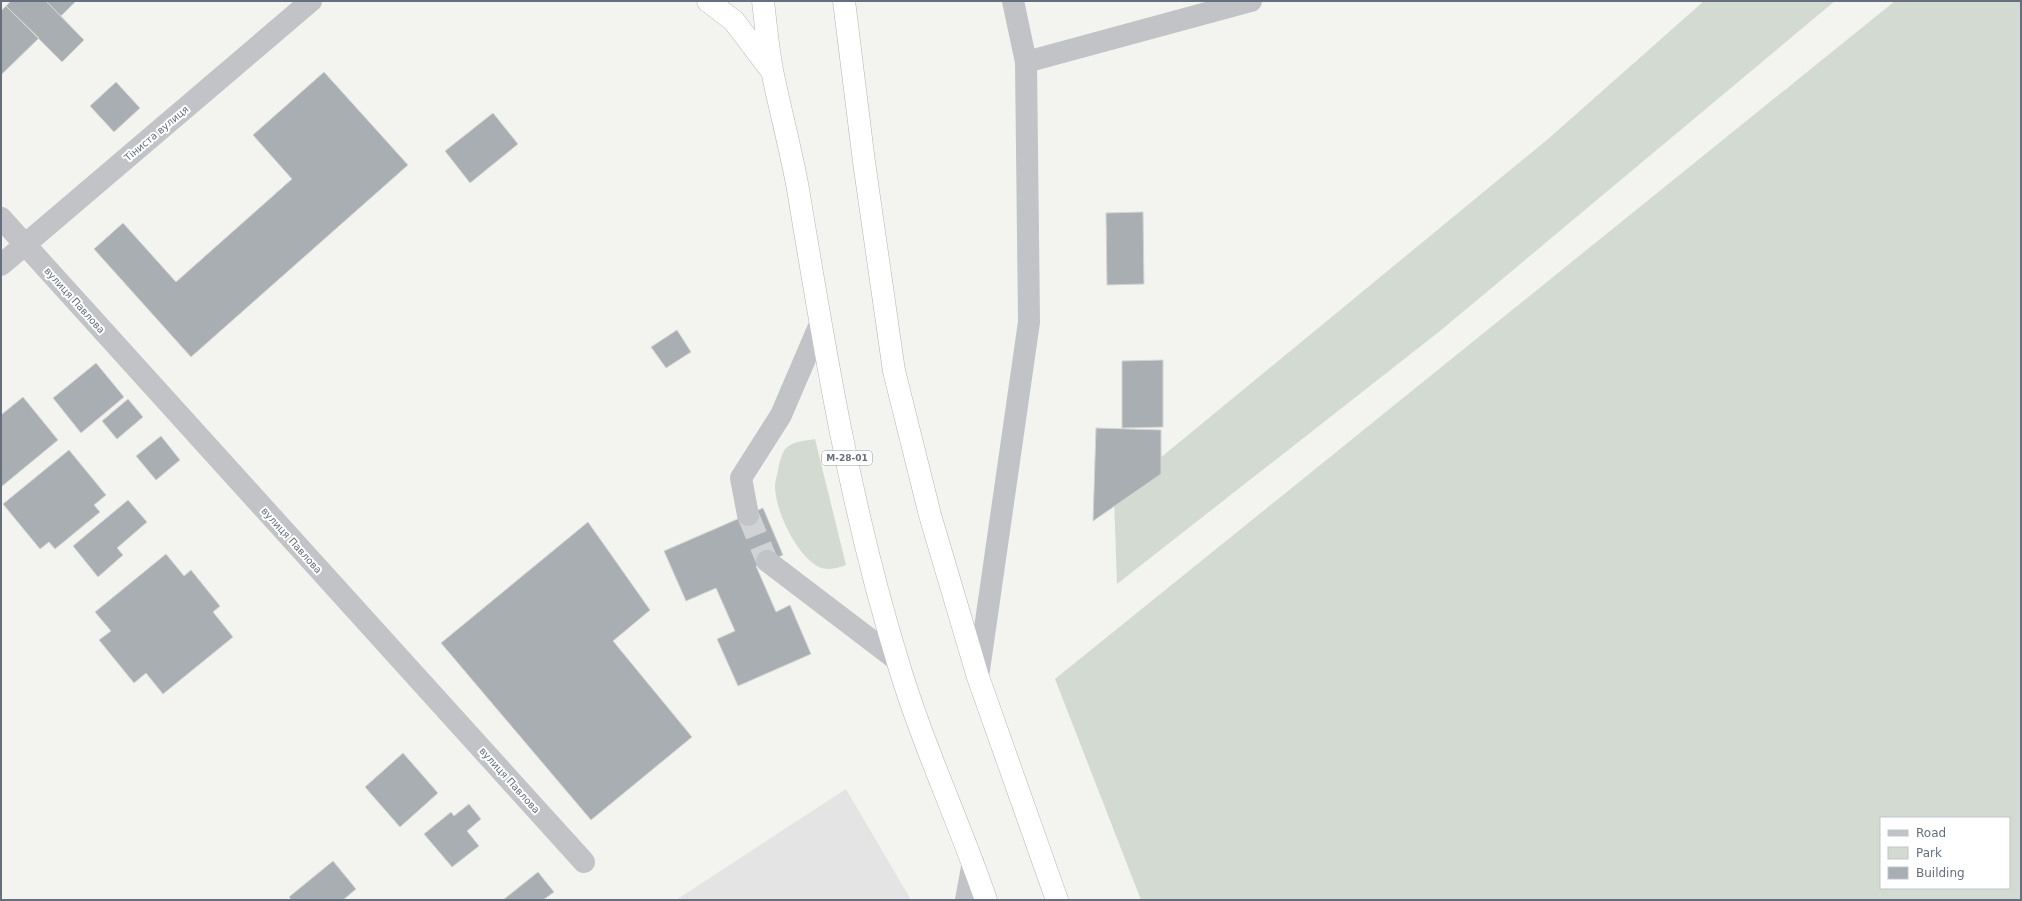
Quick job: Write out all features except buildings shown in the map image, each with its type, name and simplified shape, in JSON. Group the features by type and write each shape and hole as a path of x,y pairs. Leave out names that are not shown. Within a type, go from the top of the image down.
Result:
{"highway":[{"path":"708,1 734,21 773,73"},
{"name":"М-28-01","path":"763,1 773,73 794,169 820,324 860,527 897,660 925,743 973,862 986,900"},
{"path":"844,1 864,162 894,371 930,515 978,677 1057,900"}],"street":[{"name":"Тіниста вулиця","path":"1,265 311,1"},
{"path":"978,677 1029,322 1026,62 1013,1"},
{"path":"1026,62 1251,1"},
{"name":"вулиця Павлова","path":"1,218 584,862"},
{"path":"748,515 741,478 781,415 820,324"},
{"path":"767,561 897,660"},
{"path":"966,900 973,862"}],"shaded area":[{"path":"846,789 911,900 676,900"}],"green space":[{"path":"1704,1 1835,1 1440,331 1117,584 1114,496 1548,139"},
{"path":"1895,1 2021,1 2021,900 1141,900 1055,679"},
{"path":"815,439 846,565 833,569 819,567 803,553 795,543 783,520 776,496 775,482 780,459 784,450 796,443"}],"tunnel":[{"path":"748,515 767,561"}]}
